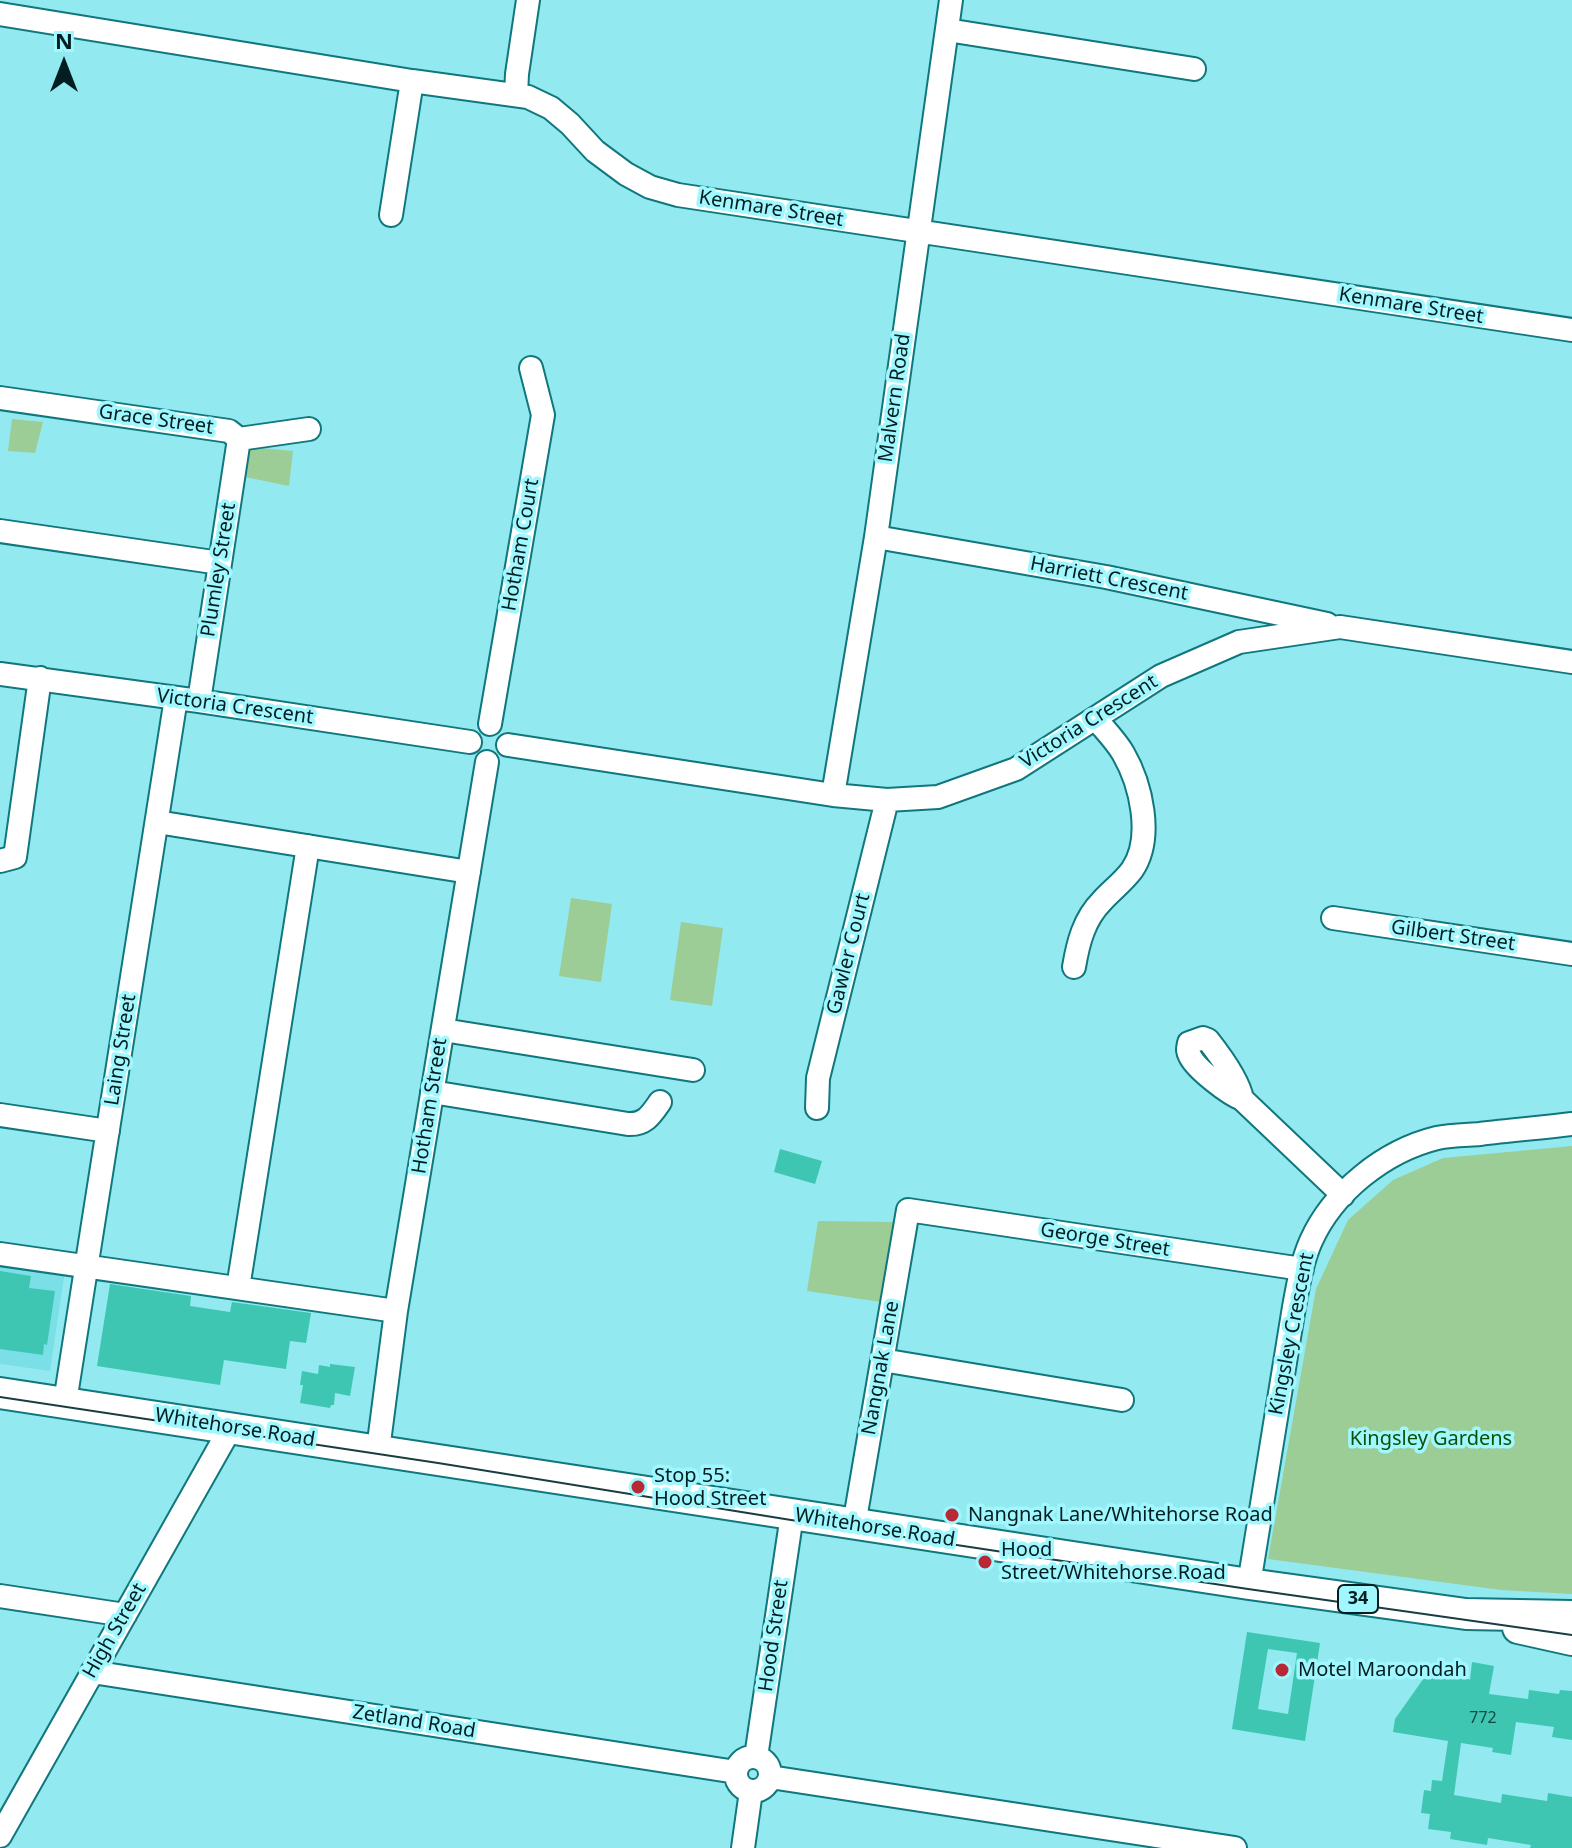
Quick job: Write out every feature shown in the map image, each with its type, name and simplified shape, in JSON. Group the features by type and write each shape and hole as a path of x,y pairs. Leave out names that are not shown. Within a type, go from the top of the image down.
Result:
{"main road":[{"name":"Whitehorse Road","path":"0,1393 854,1525 1466,1614 1572,1640"},
{"name":"Whitehorse Road","path":"1466,1614 1572,1616"}],"street":[{"path":"516,95 528,0"},
{"name":"Malvern Road","path":"833,795 876,537 951,0"},
{"name":"Kenmare Street","path":"0,14 528,97 551,108 595,151 626,174 650,187 678,195 1572,330"},
{"path":"947,30 1194,69"},
{"path":"391,215 412,81"},
{"name":"Hotham Court","path":"490,724 543,415 531,368"},
{"name":"Grace Street","path":"0,398 229,431 239,439 309,429"},
{"name":"Plumley Street","path":"187,700 220,563 239,439"},
{"path":"0,531 220,563"},
{"name":"Harriett Crescent","path":"876,537 1106,577 1340,627"},
{"name":"Victoria Crescent","path":"508,745 833,795 887,800 938,797 1016,769 1161,676 1239,642 1340,627 1572,662"},
{"name":"Victoria Crescent","path":"0,674 470,742"},
{"path":"7,859 40,678"},
{"name":"Laing Street","path":"65,1402 157,822 187,700"},
{"path":"1074,967 1088,918 1130,873 1137,861 1144,826 1136,785 1123,753 1096,719"},
{"path":"482,725 497,725 508,737 506,752 501,758 487,762 474,755 470,742 476,728 482,725"},
{"name":"Hotham Street","path":"378,1450 396,1311 487,762"},
{"name":"Gawler Court","path":"817,1108 818,1078 887,800"},
{"path":"157,822 469,872"},
{"path":"238,1288 308,846"},
{"name":"Gilbert Street","path":"1333,918 1572,954"},
{"path":"443,1030 693,1070"},
{"path":"432,1092 628,1124 647,1120 660,1102"},
{"path":"1242,1099 1343,1195"},
{"path":"0,1115 108,1131"},
{"name":"Kingsley Crescent","path":"1249,1584 1288,1335 1311,1241 1328,1211 1353,1184 1407,1149 1438,1138 1572,1124"},
{"name":"George Street","path":"908,1210 1302,1269"},
{"name":"Nangnak Lane","path":"854,1525 908,1210"},
{"path":"0,1254 396,1311"},
{"path":"882,1360 1122,1400"},
{"name":"High Street","path":"0,1836 231,1427"},
{"name":"Hood Street","path":"756,1757 792,1515"},
{"path":"0,1596 125,1615"},
{"name":"Zetland Road","path":"92,1672 736,1772"},
{"path":"756,1757 768,1766 770,1777 766,1786 751,1791 741,1787 736,1772 741,1762 756,1757"},
{"path":"770,1777 1235,1848"},
{"path":"743,1848 751,1791"}],"shaded area":[{"path":"0,1246 67,1257 50,1371 0,1364"}],"green space":[{"path":"12,419 43,422 35,453 8,451"},
{"path":"250,447 293,451 289,486 245,477"},
{"path":"571,898 612,904 601,982 559,976"},
{"path":"681,922 723,928 712,1006 670,1000"},
{"name":"Kingsley Gardens","path":"1572,1146 1572,1594 1501,1590 1268,1559 1316,1289 1348,1220 1393,1180 1443,1158"},
{"path":"818,1221 894,1222 881,1302 807,1291"}],"building":[{"path":"780,1149 822,1161 815,1184 774,1172"},
{"path":"0,1271 31,1276 29,1288 55,1291 43,1355 0,1349"},
{"path":"110,1284 191,1296 190,1306 230,1312 232,1302 311,1313 306,1343 290,1341 286,1369 224,1360 220,1385 97,1366"},
{"path":"330,1364 355,1367 350,1396 335,1393 334,1405 330,1408 300,1403 302,1371 318,1374 319,1365 330,1367"},
{"path":"1247,1632 1320,1643 1305,1741 1232,1729","holes":["1268,1649 1297,1653 1288,1714 1258,1709"]},
{"path":"1438,1658 1470,1680 1472,1662 1494,1666 1489,1694 1528,1699 1529,1690 1559,1694 1560,1690 1572,1691 1572,1740 1552,1737 1554,1727 1516,1722 1511,1755 1492,1752 1493,1748 1461,1743 1454,1795 1501,1803 1502,1794 1547,1801 1548,1793 1572,1797 1572,1848 1530,1848 1531,1845 1488,1838 1487,1845 1450,1839 1451,1832 1428,1829 1430,1814 1421,1813 1424,1790 1431,1791 1432,1780 1442,1781 1448,1741 1393,1732 1395,1719"}],"tram line":[{"path":"0,1397 791,1520 1572,1635"}],"place":[{"name":"Stop 55: Hood Street","path":"638,1487"},
{"name":"Nangnak Lane/Whitehorse Road","path":"952,1515"},
{"name":"Hood Street/Whitehorse Road","path":"985,1562"},
{"name":"Motel Maroondah","path":"1282,1670"}]}
